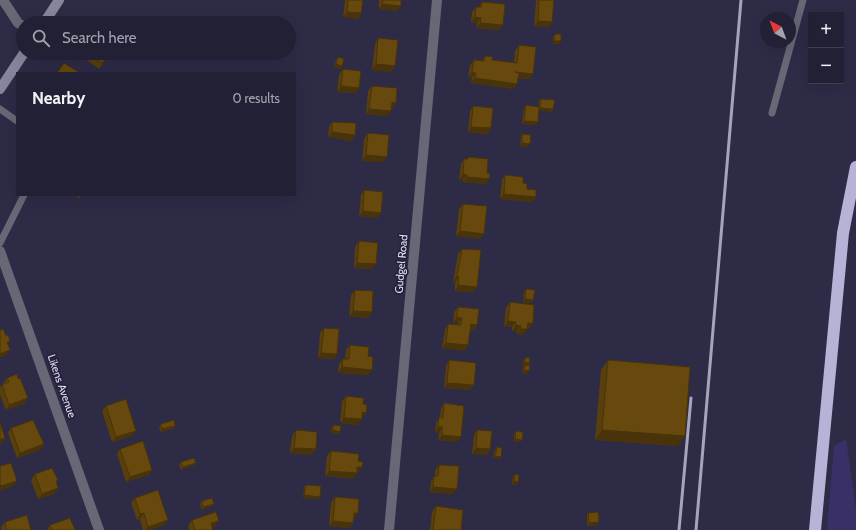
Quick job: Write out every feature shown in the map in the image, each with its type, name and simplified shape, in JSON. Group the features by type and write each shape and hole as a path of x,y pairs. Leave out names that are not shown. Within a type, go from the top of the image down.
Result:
{"highway":[{"path":"815,530 843,233 856,167"}],"street":[{"path":"3,0 16,20"},
{"path":"49,16 59,0"},
{"name":"Gudgel Road","path":"389,530 437,0"},
{"path":"0,89 19,60"},
{"name":"Likens Avenue","path":"0,251 99,530"}],"lane":[{"path":"772,112 803,0"},
{"path":"0,109 16,120"},
{"path":"0,244 24,196"}],"shaded area":[{"path":"846,439 856,510 856,530 827,530 834,446"}],"building":[{"path":"348,0 363,0 361,13 347,12"},
{"path":"383,0 401,0 401,6 382,4"},
{"path":"539,0 554,0 552,22 538,21"},
{"path":"482,2 505,4 503,25 480,23 481,18 475,17 476,7 481,7"},
{"path":"555,34 561,34 561,41 554,41"},
{"path":"378,38 398,40 395,66 376,64"},
{"path":"519,45 536,47 533,74 515,72 519,73 517,84 475,78 476,73 472,72 474,60 484,61 485,56 493,57 492,60 517,63"},
{"path":"338,57 344,59 342,66 336,64"},
{"path":"64,63 78,72 58,72"},
{"path":"343,69 361,71 359,88 341,86"},
{"path":"372,86 397,88 396,103 392,102 391,111 369,109"},
{"path":"541,99 555,100 553,109 540,108"},
{"path":"526,105 539,107 538,122 524,121"},
{"path":"473,106 493,108 491,128 471,127"},
{"path":"332,122 356,123 355,135 332,132"},
{"path":"368,133 389,135 387,157 366,155"},
{"path":"522,134 531,135 530,144 522,143"},
{"path":"468,157 488,159 487,173 490,174 489,179 467,177 467,175 463,174 464,159 468,159"},
{"path":"505,175 523,177 523,183 527,184 527,189 536,190 536,197 504,194"},
{"path":"364,190 383,192 381,213 363,211"},
{"path":"463,204 487,206 484,234 460,231"},
{"path":"359,241 378,243 376,264 357,263"},
{"path":"462,249 481,250 477,287 458,285 459,277 457,276"},
{"path":"526,289 535,290 533,300 525,299"},
{"path":"355,290 373,291 372,312 353,311"},
{"path":"510,302 534,305 533,323 528,323 527,329 520,329 521,326 516,325 516,322 508,321"},
{"path":"458,307 479,309 477,325 471,324 468,345 446,343 448,324 461,325 462,318 457,317"},
{"path":"324,328 339,329 337,354 321,353"},
{"path":"3,329 6,336 8,335 10,341 7,342 10,350 0,354 0,330"},
{"path":"350,345 369,347 368,356 373,357 372,370 342,367 343,359 349,359"},
{"path":"526,357 530,358 529,363 524,362"},
{"path":"449,360 476,363 474,385 447,383"},
{"path":"608,360 690,367 685,436 602,430"},
{"path":"525,365 530,365 529,371 524,370"},
{"path":"17,374 28,398 9,405 2,385 9,382 7,378"},
{"path":"346,396 364,398 363,404 367,405 366,413 362,412 362,419 344,418"},
{"path":"126,399 136,431 116,437 106,406"},
{"path":"444,403 464,406 461,437 442,435 442,427 438,427 439,417 443,418"},
{"path":"33,420 44,444 20,453 11,428"},
{"path":"174,420 175,426 162,429 161,424"},
{"path":"0,422 5,438 0,440"},
{"path":"333,425 341,426 340,432 333,430"},
{"path":"296,430 317,432 316,449 294,448"},
{"path":"477,430 492,431 490,449 476,448"},
{"path":"516,431 523,432 522,440 515,439"},
{"path":"143,441 152,470 130,477 120,449"},
{"path":"497,447 502,448 501,457 495,456"},
{"path":"331,451 359,454 358,461 363,462 362,467 357,467 357,473 329,471"},
{"path":"194,458 196,463 183,467 181,462"},
{"path":"11,463 17,481 1,486 0,466"},
{"path":"439,465 459,466 457,489 433,487 434,476 438,476"},
{"path":"52,468 58,480 56,481 58,488 42,494 35,474"},
{"path":"515,474 519,475 518,482 514,481"},
{"path":"306,485 321,486 320,497 304,495"},
{"path":"158,490 168,520 148,527 144,513 140,514 135,498"},
{"path":"335,497 359,499 358,513 354,513 353,523 333,521"},
{"path":"212,498 214,504 203,507 202,501"},
{"path":"436,506 463,510 461,530 433,530"},
{"path":"216,512 219,521 211,523 213,530 195,530 192,520"},
{"path":"598,512 599,522 589,523 588,513"},
{"path":"27,515 31,530 7,530 5,522"},
{"path":"70,518 75,530 52,530 50,525"}],"railway":[{"path":"696,530 741,0"},
{"path":"679,530 691,398"}]}
